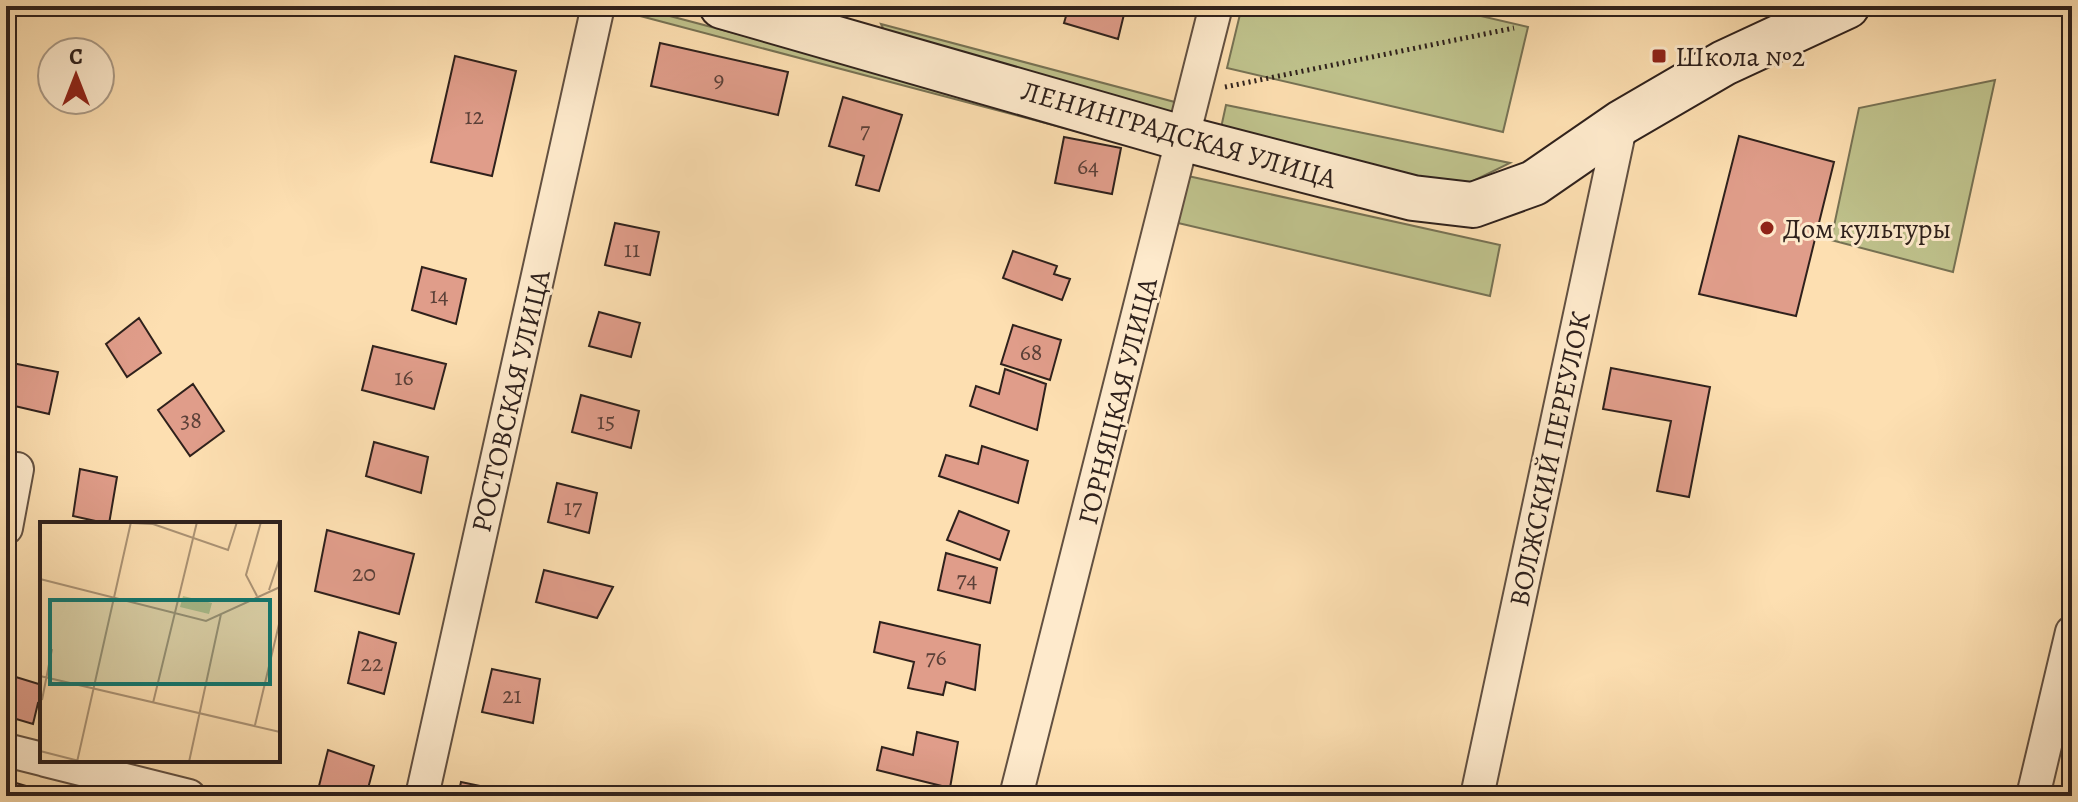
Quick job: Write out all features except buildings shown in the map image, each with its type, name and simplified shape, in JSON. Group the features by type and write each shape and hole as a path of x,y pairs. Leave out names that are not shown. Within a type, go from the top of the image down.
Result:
{"street":[{"name":"РОСТОВСКАЯ УЛИЦА","path":"422,796 598,6"},
{"name":"ЛЕНИНГРАДСКАЯ УЛИЦА","path":"722,6 1185,139 1413,198 1473,205 1534,183 1621,123 1724,63 1847,6"},
{"name":"ГОРНЯЦКАЯ УЛИЦА","path":"1016,796 1185,139 1216,6"},
{"name":"ВОЛЖСКИЙ ПЕРЕУЛОК","path":"1477,796 1621,123"},
{"path":"6,528 17,469"},
{"path":"2033,796 2060,732 2072,632"},
{"path":"6,750 40,759"},
{"path":"52,762 189,796"}],"path":[{"path":"1196,93 1514,28"}],"green space":[{"path":"632,6 1143,141 1140,148 629,13"},
{"path":"1242,6 1438,6 1528,27 1503,132 1227,68"},
{"path":"881,24 1186,105 1178,124 894,51"},
{"path":"1995,80 1953,272 1831,240 1859,108"},
{"path":"1226,105 1510,163 1467,184 1427,188 1219,137"},
{"path":"1188,176 1500,245 1490,296 1178,223"}],"place":[{"name":"Школа №2","path":"1659,56"},
{"name":"Дом культуры","path":"1767,228"}]}
